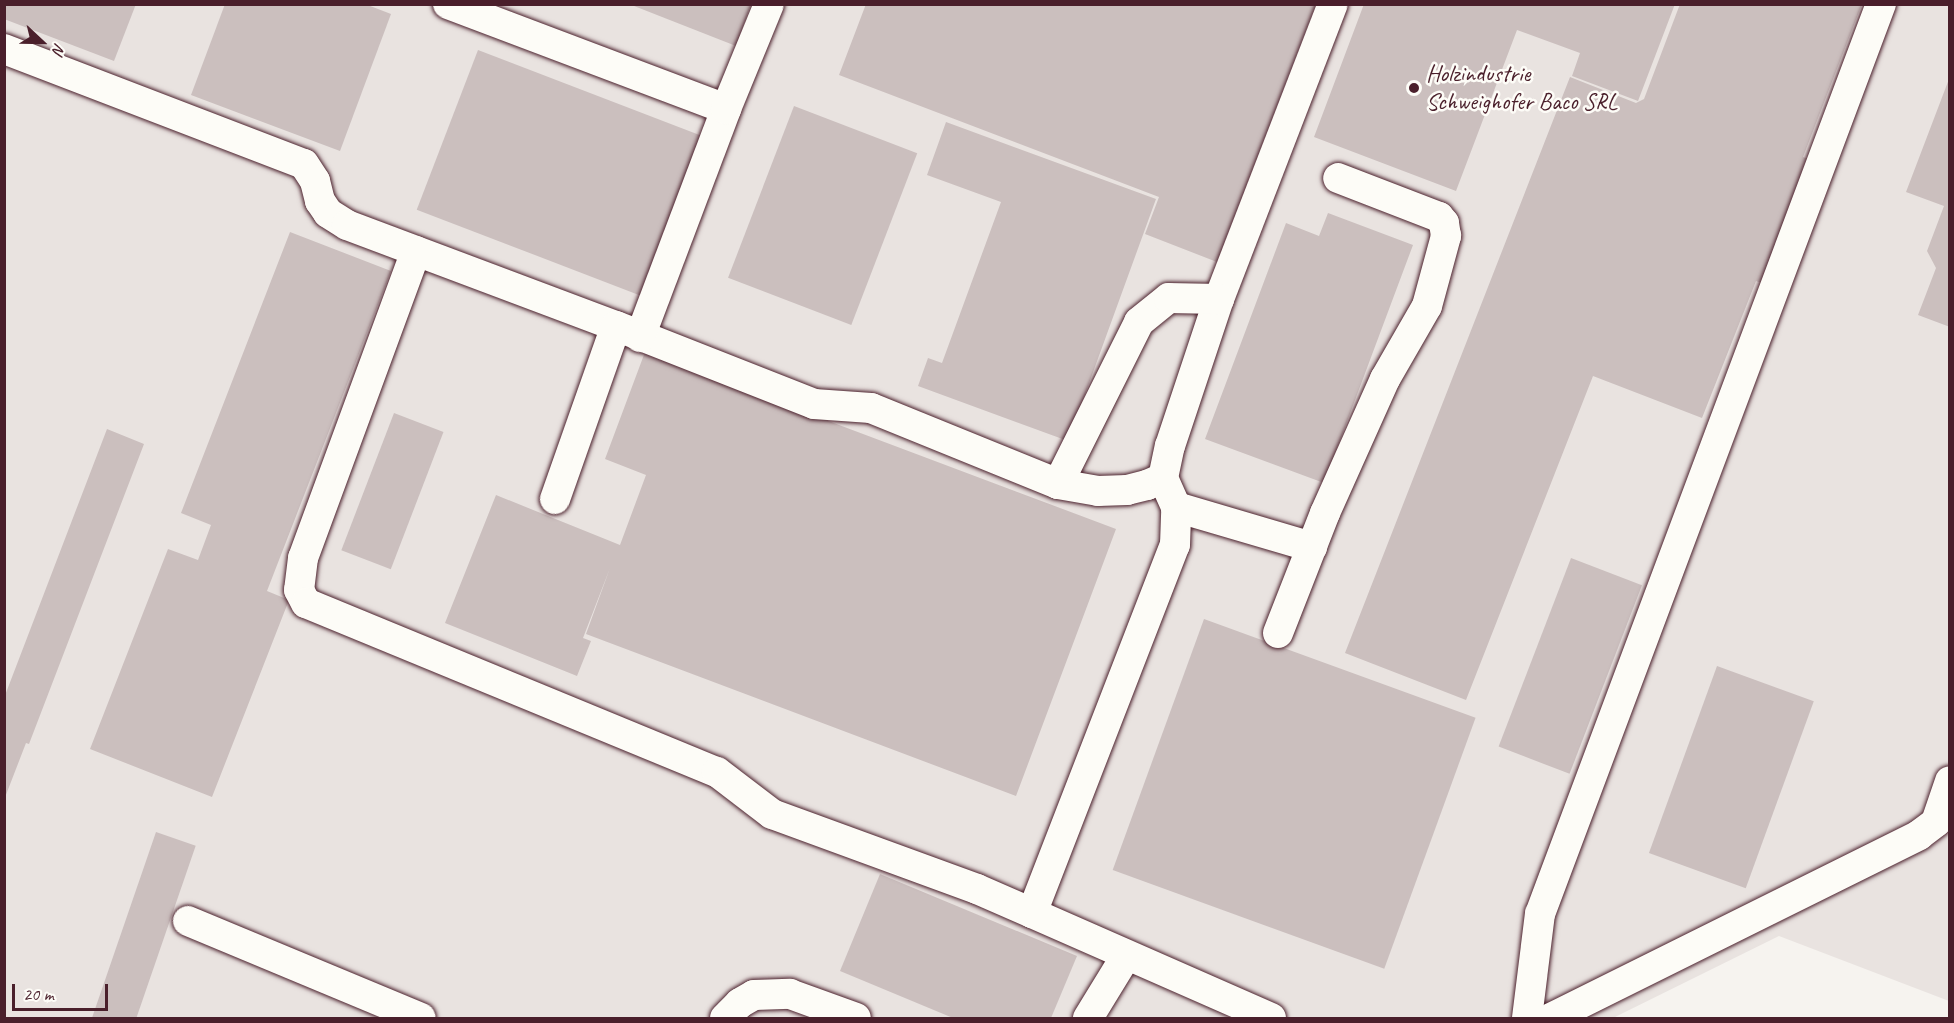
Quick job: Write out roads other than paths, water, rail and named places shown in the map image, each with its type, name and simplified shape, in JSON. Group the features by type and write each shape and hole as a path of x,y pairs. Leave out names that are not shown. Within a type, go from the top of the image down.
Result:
{"lane":[{"path":"448,4 726,109"},
{"path":"555,499 726,109 769,4"},
{"path":"1032,913 1175,545 1176,507 1163,477 1170,446 1219,299 1333,4"},
{"path":"1527,1018 1540,914 1881,4"},
{"path":"4,49 304,164 315,181 320,201 328,213 347,225 814,404 871,408 1058,484 1098,491 1127,490 1147,485 1163,477"},
{"path":"1278,633 1312,547 1385,379 1427,306 1446,236 1444,223 1439,217 1338,178"},
{"path":"416,251 303,558 298,590 306,603 717,772 772,814 977,889 1271,1018"},
{"path":"1058,484 1139,322 1169,298 1219,299"},
{"path":"1176,507 1312,547"},
{"path":"1551,1018 1919,835 1936,822 1950,781"},
{"path":"188,921 421,1018"},
{"path":"1088,1018 1126,956"},
{"path":"725,1018 740,1003 754,995 790,994 856,1018"}],"place":[{"name":"Holzindustrie Schweighofer Baco SRL","path":"1414,88"}]}
